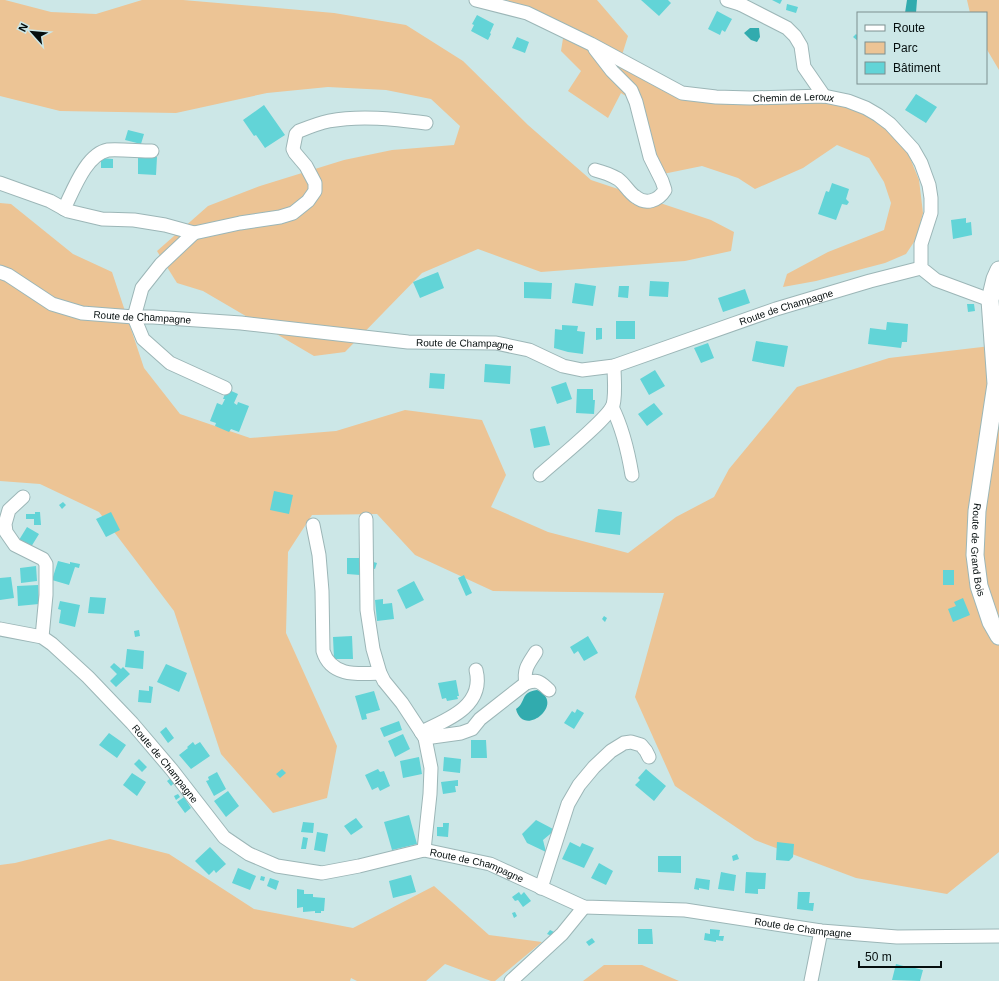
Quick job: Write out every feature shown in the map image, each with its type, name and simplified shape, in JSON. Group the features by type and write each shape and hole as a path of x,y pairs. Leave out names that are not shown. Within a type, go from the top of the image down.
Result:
{"main road":[{"name":"Route de Grand Bois","path":"999,270 995,279 990,300 996,384 977,511 975,555 980,586 991,622 999,636"}],"street":[{"name":"Chemin de Leroux","path":"476,0 527,13 591,44 682,93 716,97 750,98 824,96 866,108 878,115 890,124 913,149 921,163 929,185 931,213 921,244 921,268"},
{"path":"727,0 739,2 787,28 795,36 801,46 804,67 824,96"},
{"path":"591,44 612,72 631,90 636,102 650,157 662,181 664,190 662,195 652,202 644,201 636,198 620,181 612,176 595,170"},
{"path":"0,183 50,200 68,211 102,219 134,220 165,225 194,233 240,223 280,218 293,212 308,201 315,191 315,183 306,166 293,149 296,134 299,131 329,121 365,118 394,119 426,123"},
{"path":"64,209 86,166 97,154 108,150 152,151"},
{"path":"194,233 161,264 142,288 134,317 143,339 170,363 225,388"},
{"path":"921,268 936,280 990,300"},
{"name":"Route de Champagne","path":"0,272 8,275 52,304 82,313 241,323 408,342 496,343 529,350 564,366 582,370 614,366 776,309 870,281 921,268"},
{"path":"540,475 597,424 612,407 614,400 614,366"},
{"path":"612,407 625,439 632,475"},
{"path":"23,497 9,510 5,524 6,532 15,546 43,559 46,564 46,595 42,638"},
{"path":"366,519 367,610 373,649 384,681 402,703 423,735 431,768 430,794 424,850"},
{"path":"313,524 319,555 322,591 323,651 325,657 329,663 345,673 380,673"},
{"name":"Route de Champagne","path":"0,628 42,638 52,644 88,677 132,723 172,770 224,837 249,854 277,866 322,873 359,866 424,850 490,864 584,907 686,910 821,931 897,937 999,936"},
{"path":"526,683 524,675 525,669 536,652"},
{"path":"423,735 455,716 464,708 473,695 477,685 478,678 476,670"},
{"path":"423,735 462,733 472,729 480,719 526,683 534,680 539,681 549,690"},
{"path":"541,888 568,804 579,785 594,767 611,751 624,743 630,742 641,745 649,757"},
{"path":"511,981 562,934 584,907"},
{"path":"811,981 821,931"}],"green space":[{"path":"0,0 51,12 96,14 142,0 183,0 334,13 406,25 463,61 528,125 591,180 711,220 734,232 731,251 685,261 541,272 478,249 422,273 345,352 314,356 203,291 177,283 157,251 208,206 260,186 344,160 392,150 454,145 460,126 431,99 386,90 328,87 267,93 176,113 60,111 0,96"},
{"path":"506,0 597,0 628,36 622,55 681,97 822,100 860,110 881,124 908,153 919,180 923,213 916,239 906,254 885,263 816,281 783,287 787,274 828,252 884,230 891,203 884,182 869,158 837,145 803,168 755,189 738,178 702,166 663,174 652,152 640,105 621,93 608,118 568,91 581,71 561,51 565,26 534,9"},
{"path":"967,0 999,0 999,70 987,50 987,12 970,12"},
{"path":"0,203 11,204 73,254 112,272 144,368 180,414 250,438 336,431 405,410 482,420 506,475 491,507 548,532 628,553 676,517 714,497 729,469 797,387 889,358 999,345 999,852 947,894 856,878 755,840 675,786 635,697 664,593 493,591 415,555 377,514 312,515 288,552 286,633 337,746 327,798 273,813 221,754 174,611 99,512 40,484 0,481"},
{"path":"110,839 169,854 254,909 353,928 434,886 489,935 542,942 495,981 491,981 445,964 426,981 357,981 351,978 350,981 0,981 0,865 15,863"},
{"path":"604,965 642,965 679,981 583,981"}],"water":[{"path":"907,0 917,0 916,12 905,12"},
{"path":"750,28 759,28 760,37 757,42 751,40 744,33"},
{"path":"537,690 545,696 547,703 545,710 534,720 526,721 520,717 516,709 528,693"}],"building":[{"path":"641,0 668,0 671,3 659,16"},
{"path":"772,0 782,0 780,4"},
{"path":"787,4 798,7 796,13 786,10"},
{"path":"717,11 732,19 725,32 722,30 720,35 708,29"},
{"path":"477,15 494,24 488,40 471,31 474,25 472,24"},
{"path":"856,34 857,40 853,37"},
{"path":"517,37 529,42 525,53 512,48"},
{"path":"916,94 937,107 926,123 905,110"},
{"path":"264,105 285,135 265,148 256,135 254,136 243,120"},
{"path":"128,130 144,134 141,144 125,140"},
{"path":"138,157 157,157 156,175 138,174"},
{"path":"101,158 113,159 113,168 101,168"},
{"path":"832,183 849,189 846,199 849,202 847,205 842,204 836,220 818,214 826,191 829,192"},
{"path":"966,218 966,223 971,222 972,235 953,239 951,220"},
{"path":"438,272 444,288 420,298 413,282"},
{"path":"650,281 669,282 668,297 649,296"},
{"path":"524,282 552,283 551,299 524,298"},
{"path":"575,283 596,286 593,306 572,303"},
{"path":"619,286 629,286 628,298 618,297"},
{"path":"745,289 750,303 723,312 718,298"},
{"path":"967,304 974,304 975,311 968,312"},
{"path":"616,321 635,321 635,339 616,339"},
{"path":"887,322 908,324 907,342 902,342 901,348 868,344 870,328 886,330"},
{"path":"562,325 578,326 577,331 585,332 583,354 554,348 555,329 562,330"},
{"path":"596,328 602,328 602,339 596,340"},
{"path":"756,341 788,346 784,367 752,361"},
{"path":"708,343 714,358 701,363 694,348"},
{"path":"485,364 511,366 510,384 484,382"},
{"path":"655,370 665,386 649,395 640,379"},
{"path":"430,373 445,374 444,389 429,388"},
{"path":"566,382 572,399 557,404 551,387"},
{"path":"227,389 238,394 234,403 237,405 238,402 249,406 239,432 231,429 229,432 215,426 216,423 210,421 217,403 222,405"},
{"path":"577,389 593,389 593,400 595,400 594,414 576,413"},
{"path":"654,403 663,414 647,426 638,414"},
{"path":"545,426 550,445 534,448 530,429"},
{"path":"274,491 293,495 289,514 270,510"},
{"path":"63,502 66,505 62,509 59,505"},
{"path":"598,509 622,512 620,535 595,532"},
{"path":"35,512 40,512 41,525 34,525 34,519 26,519 26,514 35,514"},
{"path":"111,512 120,530 106,537 96,519"},
{"path":"27,527 39,534 31,547 19,540"},
{"path":"347,558 361,558 360,575 347,574"},
{"path":"58,561 70,564 70,562 80,564 79,568 75,567 69,585 52,580"},
{"path":"370,561 377,563 375,569 369,567"},
{"path":"36,566 37,581 21,583 20,568"},
{"path":"943,570 954,570 954,585 943,585"},
{"path":"464,575 472,593 466,596 458,578"},
{"path":"11,577 14,598 0,600 0,578"},
{"path":"414,581 424,600 406,609 397,590"},
{"path":"38,585 39,604 18,606 17,586"},
{"path":"90,597 106,598 104,614 88,613"},
{"path":"963,598 970,615 953,622 948,609 956,606 954,602"},
{"path":"383,599 383,604 392,603 394,619 377,621 375,600"},
{"path":"60,601 80,605 75,627 59,623 61,610 58,609"},
{"path":"604,616 607,618 605,622 602,619"},
{"path":"139,630 140,636 135,637 134,631"},
{"path":"352,636 353,659 334,659 333,637"},
{"path":"588,636 598,653 584,661 578,651 574,654 570,647"},
{"path":"127,649 144,651 143,669 125,667"},
{"path":"114,663 121,669 123,667 130,674 116,687 110,681 117,674 110,667"},
{"path":"166,664 187,673 179,692 157,682"},
{"path":"456,680 459,696 457,696 458,699 447,701 446,698 442,699 438,683"},
{"path":"149,686 153,687 151,703 138,702 139,690 149,691"},
{"path":"374,691 380,710 366,714 367,719 362,720 355,696"},
{"path":"577,709 584,713 574,729 564,723 572,711 575,713"},
{"path":"399,721 402,730 384,737 380,728"},
{"path":"166,727 174,738 168,743 160,732"},
{"path":"109,733 126,745 117,758 99,745"},
{"path":"403,734 410,749 395,757 388,741"},
{"path":"471,740 486,740 487,758 471,758"},
{"path":"193,742 195,745 200,742 210,756 191,769 179,755"},
{"path":"419,757 422,774 403,778 400,761"},
{"path":"444,757 461,759 460,773 443,771"},
{"path":"139,759 147,767 142,772 134,764"},
{"path":"282,769 286,773 280,778 276,774"},
{"path":"378,769 380,772 384,771 390,786 380,791 378,787 372,790 365,775"},
{"path":"646,769 666,786 654,801 635,785 640,780 638,778"},
{"path":"217,772 226,789 214,796 206,781 209,780 208,777"},
{"path":"132,773 146,782 137,796 123,785"},
{"path":"171,778 174,783 171,786 167,781"},
{"path":"458,780 458,786 455,786 456,792 443,794 441,782"},
{"path":"228,791 239,806 226,817 214,801"},
{"path":"178,794 180,797 176,800 174,796"},
{"path":"184,797 191,808 185,813 177,802"},
{"path":"409,815 417,844 392,850 384,822"},
{"path":"356,818 363,827 351,835 344,826"},
{"path":"536,820 555,830 543,840 546,852 527,843 522,834"},
{"path":"303,822 314,823 313,833 301,832"},
{"path":"443,823 449,823 448,837 437,836 437,827 443,827"},
{"path":"317,832 328,834 325,852 314,850"},
{"path":"303,837 308,838 306,849 301,849"},
{"path":"570,842 580,847 582,843 594,848 584,868 562,859"},
{"path":"777,842 794,844 793,857 789,861 776,860"},
{"path":"210,847 226,864 216,873 214,870 209,875 195,861"},
{"path":"737,854 739,859 733,861 732,856"},
{"path":"658,856 681,856 681,873 658,872"},
{"path":"599,863 613,871 606,885 591,878"},
{"path":"238,868 256,876 250,890 232,883"},
{"path":"721,872 736,875 734,891 718,889"},
{"path":"746,872 766,873 765,889 758,889 758,894 745,893"},
{"path":"411,875 416,892 393,898 389,881"},
{"path":"261,876 265,877 264,881 260,880"},
{"path":"270,878 279,881 276,890 267,886"},
{"path":"696,878 710,880 709,890 699,888 699,890 694,889"},
{"path":"297,889 304,890 304,894 313,894 313,897 325,898 324,911 321,911 321,913 315,913 315,911 303,912 303,907 297,908"},
{"path":"519,892 521,895 524,892 531,901 523,907 518,900 515,901 512,897"},
{"path":"798,892 810,892 809,903 814,903 813,911 797,909"},
{"path":"515,912 517,916 514,918 512,913"},
{"path":"638,929 652,929 653,944 638,944"},
{"path":"710,929 720,930 719,936 724,936 723,941 716,940 716,942 704,940 705,933 710,934"},
{"path":"550,930 554,932 552,936 547,934"},
{"path":"592,938 595,942 589,946 586,942"},
{"path":"896,964 923,970 920,981 892,980"}]}
